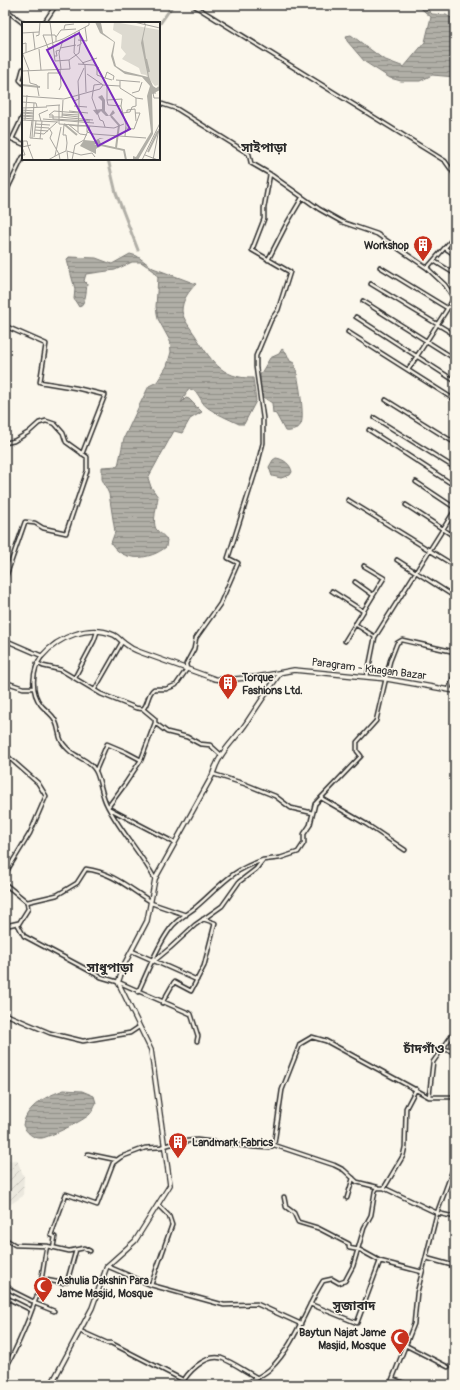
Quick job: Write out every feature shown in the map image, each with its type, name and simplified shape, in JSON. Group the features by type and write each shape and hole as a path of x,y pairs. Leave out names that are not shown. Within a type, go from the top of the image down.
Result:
{"street":[{"path":"45,22 56,5"},
{"path":"193,5 445,161 455,175"},
{"path":"5,10 22,22"},
{"path":"22,73 20,80 22,82"},
{"path":"160,103 173,107 249,154 252,163 270,174 302,198 342,222 377,234 428,268 445,284 454,296 451,303 408,370"},
{"path":"22,118 12,139 22,144"},
{"path":"5,194 22,159"},
{"path":"143,709 146,706 151,692 157,688 166,689 176,685 187,669 186,664 194,649 196,638 220,604 238,563 228,558 263,443 263,418 260,404 256,356 271,320 278,310 290,272 252,250 264,219 264,208 270,174"},
{"path":"268,260 302,198"},
{"path":"428,268 455,236"},
{"path":"445,248 455,255"},
{"path":"434,261 455,274"},
{"path":"380,267 447,308"},
{"path":"371,284 455,335"},
{"path":"363,301 455,359"},
{"path":"451,303 455,306"},
{"path":"356,317 455,381"},
{"path":"5,326 46,344 40,382 105,395 82,454"},
{"path":"348,332 455,400"},
{"path":"386,400 455,444"},
{"path":"375,418 455,468"},
{"path":"5,443 29,432 39,423 46,421 54,424 63,433 66,442 87,457 87,471 66,533 25,522 5,579"},
{"path":"369,430 455,486"},
{"path":"367,677 375,637 455,509 416,482"},
{"path":"348,500 455,566"},
{"path":"406,505 455,537"},
{"path":"397,560 455,597"},
{"path":"345,641 384,578 364,566"},
{"path":"355,582 373,595"},
{"path":"332,591 363,611"},
{"path":"355,624 375,637"},
{"path":"75,677 94,641 97,632 82,633 59,640 42,656 37,663 32,683 33,688 40,704 54,719 59,739 72,752 93,766 108,808 117,824 155,879"},
{"name":"Paragram - Khagan Bazar","path":"97,632 113,634 122,642 140,652 207,677 224,680 257,677 300,670 387,679 455,691"},
{"path":"5,640 42,656"},
{"path":"138,992 160,946 171,927 225,879 238,871 263,860 298,852 304,843 304,834 310,824 315,804 361,756 357,751 357,742 376,720 395,646 399,641 402,640 455,652"},
{"path":"94,689 122,642"},
{"path":"37,663 61,670 108,696 136,708 143,709 155,719 155,723 141,760 108,808"},
{"path":"51,1385 92,1308 107,1266 135,1241 170,1185 151,1050 118,982 125,963 147,921 155,879 212,774 220,754 246,723 280,673"},
{"path":"449,689 455,673"},
{"path":"5,682 23,688 33,688"},
{"path":"155,723 172,734 210,745 220,754"},
{"path":"96,771 107,744 141,760"},
{"path":"5,754 38,783 46,796 30,834 5,874"},
{"path":"212,774 245,784 275,796 291,808 313,813"},
{"path":"321,798 366,824 405,850"},
{"path":"108,808 175,843"},
{"path":"153,962 203,919 222,906 239,882 256,869 263,860"},
{"path":"27,902 57,895 77,882 86,869 101,872 128,885 150,902 186,915"},
{"path":"5,884 27,902 28,909 19,923 19,930 30,940 101,977 118,982 162,1003 191,1014 198,1036 197,1041"},
{"path":"162,1003 174,982 191,991 204,966 215,923 203,919"},
{"path":"5,926 19,923"},
{"path":"132,951 153,962 197,980"},
{"path":"5,1014 50,1033 83,1041 130,1033 139,1027"},
{"path":"429,1097 433,1062 441,1048 455,1030"},
{"path":"274,1145 282,1090 300,1044 312,1037 326,1041 429,1097 455,1098"},
{"path":"441,1048 455,1052"},
{"path":"384,1188 403,1156 405,1147 406,1108 416,1089"},
{"path":"52,1248 55,1237 51,1235 66,1194 96,1205 113,1163 117,1160 145,1148 197,1140 269,1148 274,1145 334,1165 365,1184 384,1188 437,1213 455,1216"},
{"path":"88,1154 117,1160"},
{"path":"390,1385 407,1346 414,1324 422,1272 437,1213 455,1164"},
{"path":"347,1198 353,1178"},
{"path":"243,1385 258,1378 271,1368 301,1324 323,1281 332,1279 339,1283 346,1281 353,1266 364,1228 371,1215 376,1188 384,1188"},
{"path":"284,1197 286,1207 294,1213 298,1222 318,1228 349,1244 350,1248 362,1251 380,1261 422,1272"},
{"path":"151,1285 172,1225 169,1216 158,1205"},
{"path":"5,1239 14,1245 47,1246 69,1251 84,1248 90,1250"},
{"path":"5,1369 12,1357 34,1302 41,1279 47,1246"},
{"path":"41,1279 62,1283 63,1281 67,1282 76,1250"},
{"path":"426,1258 455,1266"},
{"path":"310,1304 354,1323 358,1322 380,1261"},
{"path":"107,1266 151,1285 224,1305 257,1304 301,1324"},
{"path":"5,1284 12,1290 34,1302 54,1310"},
{"path":"5,1297 31,1310"},
{"path":"80,1331 107,1343 111,1343 183,1380"},
{"path":"407,1346 448,1367"},
{"path":"181,1385 183,1380 198,1365 210,1359 220,1358 258,1378"},
{"path":"392,1379 409,1385"}],"shaded area":[{"path":"417,5 423,5 432,14 446,15 455,20 455,77 432,75 420,81 401,81 390,78 365,62 347,41 346,36 351,35 383,59 404,67 425,42 431,17"},
{"path":"130,254 137,256 153,268 196,284 188,293 183,303 182,311 185,321 206,352 218,366 233,375 253,378 256,401 244,424 239,424 209,409 205,406 194,390 188,389 181,403 186,398 189,399 202,412 190,419 182,433 174,431 148,478 151,487 158,497 155,526 167,540 166,547 152,555 145,557 122,554 111,543 115,532 109,494 102,479 102,467 118,466 124,438 139,406 149,386 157,382 167,366 171,352 170,341 158,319 156,307 158,277 154,271 141,262 132,262 115,270 86,274 84,281 87,284 85,297 83,303 79,307 74,299 75,289 67,260 69,257 96,258 112,264"},
{"path":"282,349 286,352 290,361 294,363 296,368 302,403 301,424 296,429 289,431 285,431 276,414 273,413 272,403 263,397 260,390 260,375 270,358 279,354"},
{"path":"276,458 289,465 292,472 290,475 281,478 272,476 269,467"},
{"path":"64,1090 82,1091 94,1096 96,1103 91,1113 87,1117 59,1132 46,1137 39,1138 30,1134 23,1125 29,1112 45,1098"},
{"path":"17,1160 24,1177 23,1196 5,1208 5,1161"}],"waterway":[{"path":"160,24 173,5"},
{"path":"108,160 116,193 138,250"}],"place":[{"name":"Workshop","path":"423,262"},
{"name":"Torque Fashions Ltd.","path":"228,700"},
{"name":"Landmark Fabrics","path":"178,1159"},
{"name":"Ashulia Dakshin Para Jame Masjid, Mosque","path":"43,1303"},
{"name":"Baytun Najat Jame Masjid, Mosque","path":"400,1355"}],"district":[{"name":"সাইপাড়া","path":"264,148"},
{"name":"সাধুপাড়া","path":"110,968"},
{"name":"চাঁদগাঁও","path":"424,1049"},
{"name":"সুজাবাদ","path":"354,1306"}]}
